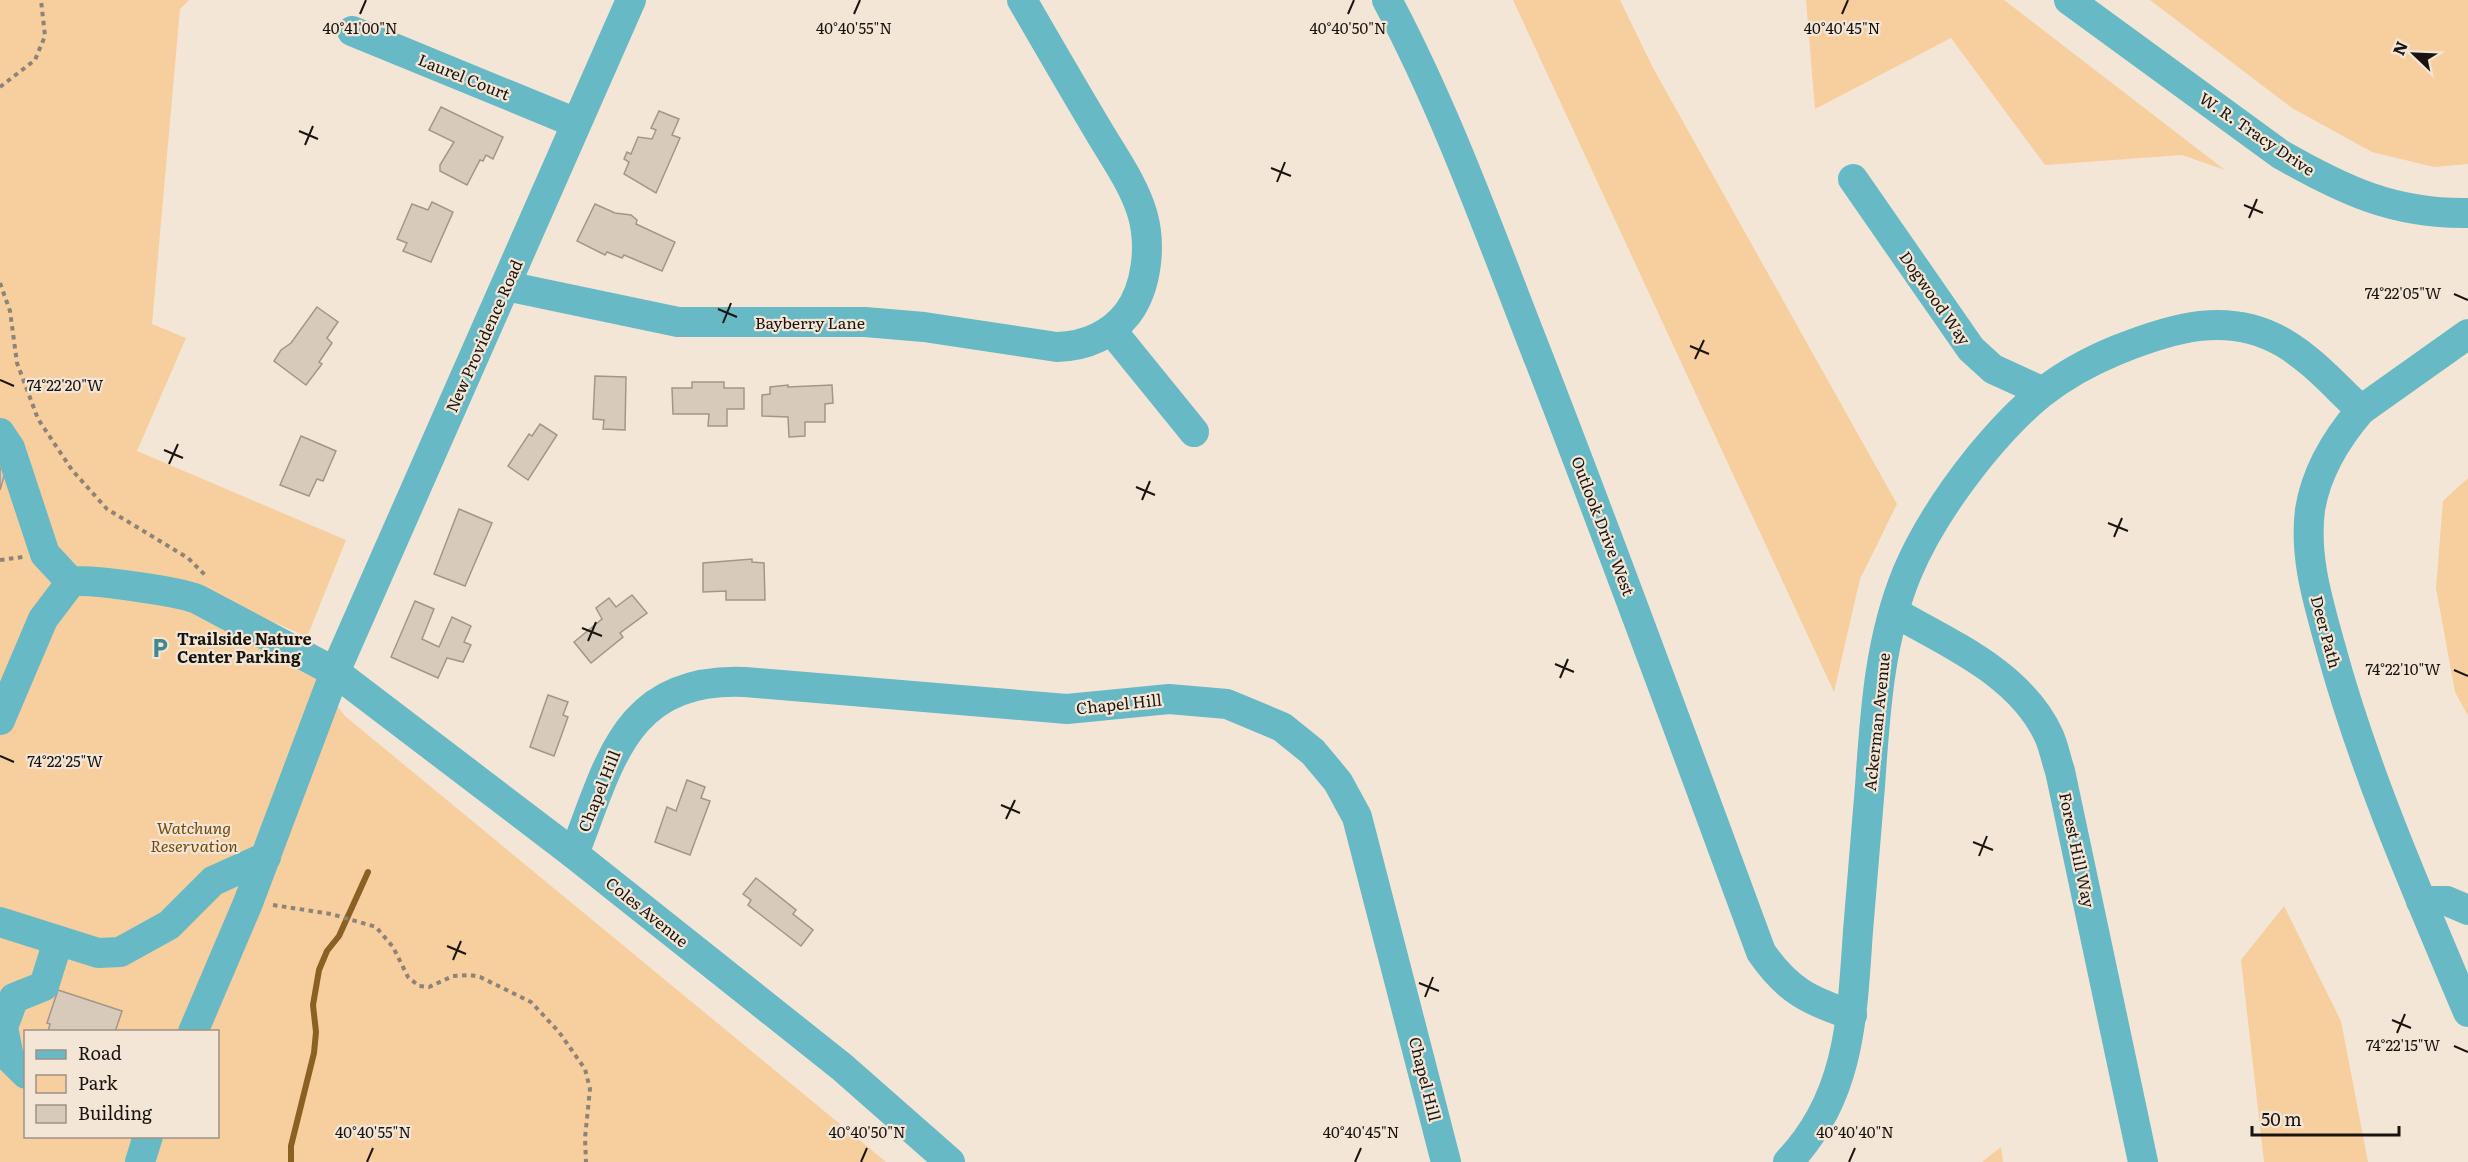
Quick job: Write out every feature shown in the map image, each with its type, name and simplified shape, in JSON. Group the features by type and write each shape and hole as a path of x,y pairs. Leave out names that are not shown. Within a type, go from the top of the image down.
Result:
{"street":[{"name":"New Providence Road","path":"194,1030 248,903 335,672 631,0"},
{"name":"Bayberry Lane","path":"506,286 678,322 865,322 924,327 1038,347 1086,343 1112,331 1134,305 1141,286 1147,253 1142,214 1124,174 1022,0"},
{"name":"Outlook Drive West","path":"1387,0 1413,49 1531,338 1606,531 1761,952 1776,974 1795,991 1818,1004 1852,1015"},
{"name":"W. R. Tracy Drive","path":"2069,0 2280,154 2317,175 2350,192 2386,203 2425,212 2468,213"},
{"name":"Laurel Court","path":"352,31 576,123"},
{"name":"Dogwood Way","path":"1853,179 1971,349 1993,369 2041,391"},
{"name":"Ackerman Avenue","path":"1797,1159 1839,1078 1847,1047 1852,1015 1878,691 1894,612 1916,554 1940,509 1990,444 2016,414 2041,391 2090,363 2156,336 2190,326 2230,323 2252,328 2285,343 2361,410"},
{"path":"1112,331 1194,432"},
{"name":"Deer Path","path":"2468,334 2361,410 2334,446 2315,490 2308,538 2313,583 2356,734 2421,901 2468,1012"},
{"path":"0,433 10,448 45,554 71,582 63,589 39,627 0,720"},
{"name":"Coles Avenue","path":"71,582 89,581 180,593 335,672 574,854 842,1067 950,1162"},
{"name":"Forest Hill Way","path":"1894,612 1970,654 2003,679 2034,710 2049,736 2060,771 2143,1162"},
{"name":"Chapel Hill","path":"574,854 621,738 647,709 669,695 693,685 719,681 745,682 1067,709 1189,699 1246,710 1282,727 1313,752 1338,782 1357,817 1446,1162"},
{"path":"0,922 98,953 127,950 169,925 213,880 266,857"},
{"path":"2421,901 2447,901 2468,910"},
{"path":"24,1072 9,1057 3,1027 14,998 44,986 58,941"},
{"path":"140,1162 148,1138"}],"path":[{"path":"0,87 35,60 45,36 41,0"},
{"path":"0,283 10,311 17,363 44,428 72,470 107,509 188,558 213,584 221,612"},
{"path":"248,903 331,914 369,926 383,933 413,984 429,987 453,976 480,977 531,1002 574,1052 587,1078 590,1089 585,1138 586,1162"}],"green space":[{"name":"Watchung Reservation","path":"0,0 189,0 180,9 152,324 186,338 137,451 346,540 307,637 269,620 345,716 886,1162 0,1162"},
{"path":"1513,0 1620,0 1653,68 1897,504 1860,579 1834,692"},
{"path":"1806,0 2004,0 2225,170 2182,155 2045,165 1951,38 1815,109"},
{"path":"2150,0 2468,0 2468,164 2434,167 2372,152 2292,108"},
{"path":"2468,478 2468,716 2455,692 2436,588 2443,501"},
{"path":"2284,906 2341,1021 2368,1162 2264,1162 2241,960"},
{"path":"2001,1147 2003,1162 1982,1162"}],"building":[{"path":"441,107 503,137 493,159 486,155 483,161 480,160 467,185 440,171 440,165 454,142 429,130"},
{"path":"659,111 679,119 672,135 680,138 656,193 624,174 629,162 624,159 627,152 631,154 638,137 652,139 656,130 651,128"},
{"path":"432,202 453,212 431,262 403,251 407,243 397,239 412,204 428,210"},
{"path":"595,204 615,213 631,215 637,220 636,224 675,242 662,271 624,255 622,258 607,252 605,255 577,241"},
{"path":"317,307 338,322 327,338 332,343 319,362 322,364 306,385 274,361 281,350 291,343"},
{"path":"595,376 626,377 625,430 603,429 604,420 593,419"},
{"path":"692,382 724,382 724,388 744,388 744,409 727,409 727,426 708,426 709,414 673,414 672,388 692,388"},
{"path":"788,385 788,387 832,385 833,403 825,404 825,422 805,422 805,436 789,437 788,417 762,416 762,395 770,394 770,387"},
{"path":"540,424 557,435 528,480 508,466 529,434 532,436"},
{"path":"301,436 336,451 323,481 317,479 309,496 280,485"},
{"path":"0,468 6,470 0,490"},
{"path":"459,509 492,523 465,586 434,574"},
{"path":"752,559 752,562 764,563 765,600 726,600 726,591 703,592 703,563"},
{"path":"632,595 647,613 620,633 623,637 591,663 574,642 602,619 596,608 609,598 616,607"},
{"path":"415,601 434,609 422,639 439,647 452,617 471,626 464,642 471,645 463,662 447,658 438,678 391,657"},
{"path":"548,695 568,702 563,715 568,717 554,756 530,747"},
{"path":"687,780 705,787 701,798 710,801 690,855 655,842 667,807 676,811"},
{"path":"756,878 796,910 793,914 813,930 801,946 748,905 751,900 743,894"},
{"path":"58,990 122,1011 116,1030 48,1030 50,1024 47,1023"}],"waterway":[{"path":"291,1162 291,1146 314,1053 316,1032 313,1005 319,970 327,951 339,936 368,872"}],"place":[{"name":"Trailside Nature Center Parking","path":"160,648"}]}
